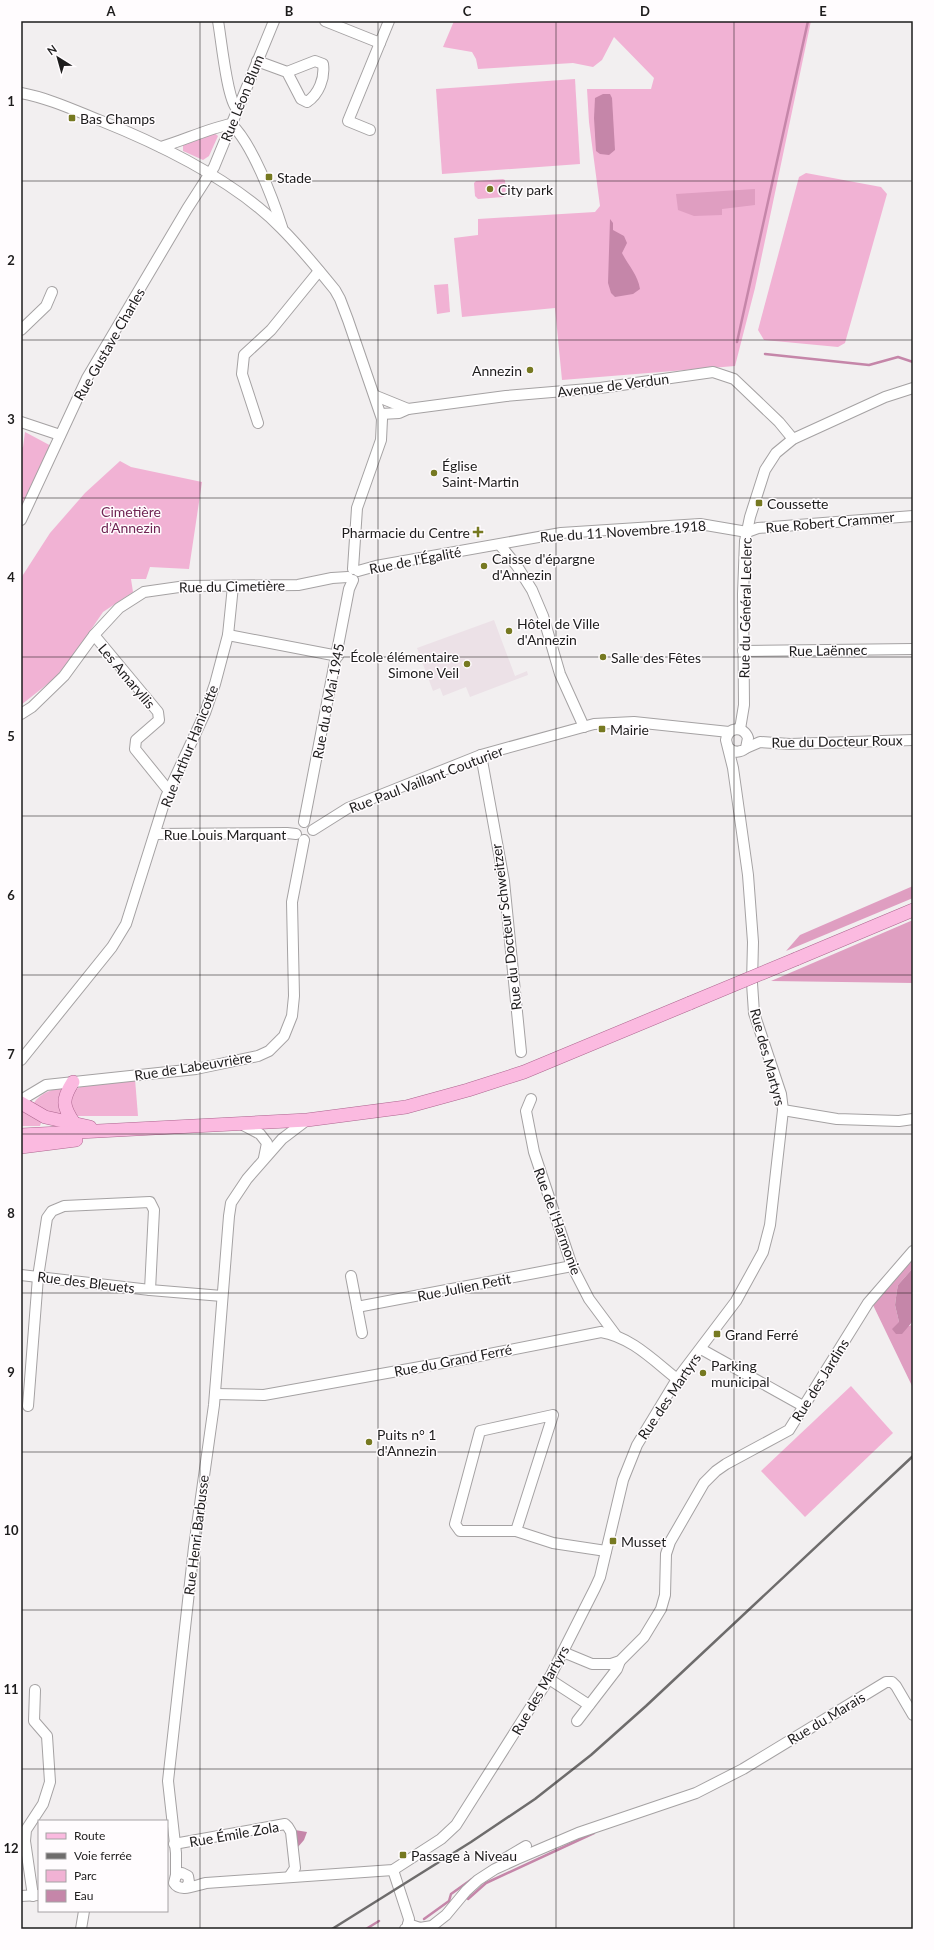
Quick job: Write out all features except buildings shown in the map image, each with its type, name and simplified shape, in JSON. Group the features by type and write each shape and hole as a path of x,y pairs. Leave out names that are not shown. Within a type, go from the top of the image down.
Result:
{"main road":[{"path":"21,1135 244,1125 307,1120 406,1107 468,1090 524,1072 913,910"},
{"path":"74,1082 64,1098 66,1112 74,1123"},
{"path":"21,1104 45,1117 106,1131"},
{"path":"21,1147 95,1138 106,1131"}],"street":[{"path":"218,21 229,89 233,105 237,109"},
{"name":"Rue Léon Blum","path":"210,175 274,21"},
{"path":"325,21 380,44"},
{"path":"370,130 348,121 390,21"},
{"path":"257,61 287,72"},
{"path":"21,93 59,104 161,147 210,175 258,207 282,228"},
{"path":"161,147 177,143 205,131 231,124 241,135 264,178 282,228"},
{"path":"177,143 175,148 177,156"},
{"name":"Rue Gustave Charles","path":"21,520 88,378 187,209 210,175"},
{"name":"Rue du 8 Mai 1945","path":"282,228 319,271 340,299 376,396 380,411 381,440 356,508 353,574 304,822"},
{"path":"258,423 242,374 244,355 271,330 319,271"},
{"path":"21,330 46,306 52,292"},
{"name":"Avenue de Verdun","path":"380,411 399,413 408,409 506,396 600,388 713,372 734,379 779,422 793,439"},
{"name":"Rue du Général Leclerc","path":"744,732 743,594 745,541 765,470 776,453 793,439 885,397 913,388"},
{"name":"Avenue de Verdun","path":"376,396 380,396 393,404 408,409"},
{"path":"380,411 393,404"},
{"path":"21,422 60,435"},
{"name":"Rue Robert Crammer","path":"747,532 758,528 913,516"},
{"name":"Rue du 11 Novembre 1918","path":"472,549 561,533 700,524 747,532"},
{"path":"500,545 517,566 532,590 543,616 560,674 584,727"},
{"name":"Rue de l'Égalité","path":"353,574 472,549"},
{"name":"Rue du Cimetière","path":"21,714 32,706 64,676 94,635 119,608 144,592 175,586 298,585 353,574"},
{"name":"Rue Arthur Hanicotte","path":"21,1060 112,947 126,924 169,791 205,713 228,635 233,586"},
{"name":"Les Amaryllis","path":"94,635 158,712 159,720 136,740 135,749 169,791"},
{"path":"228,635 338,656"},
{"name":"Rue Laënnec","path":"743,651 913,648"},
{"name":"Rue Paul Vaillant Couturier","path":"313,830 348,808 481,755 584,727 603,723 634,722 708,731 729,732"},
{"name":"Rue Paul Vaillant Couturier","path":"708,731 728,746"},
{"path":"729,732 744,732 749,742 733,768 727,736 729,732"},
{"name":"Rue du Docteur Roux","path":"744,732 760,742"},
{"name":"Rue du Docteur Roux","path":"744,749 760,742 790,744 913,740"},
{"path":"728,746 735,752 744,749"},
{"name":"Rue du Docteur Schweitzer","path":"481,755 504,881 521,1052"},
{"name":"Rue des Martyrs","path":"290,1877 392,1870 441,1839 453,1829 491,1772 549,1679 600,1577 629,1462 637,1445 677,1379 736,1301 765,1248 776,1187 783,1110 781,1094 754,1013 752,926 748,875 733,768"},
{"path":"304,822 310,825 313,830 309,838 300,837 297,826 304,822"},
{"name":"Rue Louis Marquant","path":"155,834 287,833 300,837"},
{"name":"Rue de Labeuvrière","path":"21,1100 46,1085 196,1069 258,1056 269,1051 284,1036 292,1016 294,996 292,902 300,837"},
{"name":"Rue de l'Harmonie","path":"531,1099 526,1111 534,1152 572,1266 589,1299 615,1334"},
{"path":"783,1110 837,1119 899,1121 913,1119"},
{"name":"Rue Henri Barbusse","path":"172,1883 175,1849 168,1781 194,1547 215,1394 222,1296 231,1203 264,1158 282,1139 307,1120"},
{"path":"244,1125 260,1134 267,1143 264,1158"},
{"path":"28,1406 38,1277 47,1218 52,1211 64,1206 150,1202 154,1210 150,1290"},
{"name":"Rue des Jardins","path":"577,1721 617,1669 620,1661 644,1637 661,1609 665,1594 666,1554 670,1542 704,1483 721,1467 789,1430 868,1303 913,1251"},
{"name":"Rue Julien Petit","path":"357,1307 572,1266"},
{"name":"Rue des Bleuets","path":"21,1274 150,1290 222,1296"},
{"path":"351,1276 362,1333"},
{"name":"Rue du Grand Ferré","path":"215,1394 264,1395 459,1360 600,1332 615,1334 629,1341 677,1379"},
{"path":"701,1349 803,1406"},
{"path":"516,1531 553,1415 480,1430 455,1524 460,1531 516,1531 553,1543 606,1551"},
{"path":"563,1652 597,1664 611,1664 620,1661"},
{"path":"549,1679 589,1705"},
{"name":"Rue du Marais","path":"489,1873 555,1842 696,1792 727,1777 886,1682 892,1682 896,1686 913,1715"},
{"path":"21,1896 36,1896 25,1841 26,1830 43,1804 50,1782 46,1736 34,1721 35,1690"},
{"name":"Rue Émile Zola","path":"175,1849 285,1824 291,1832 295,1868 290,1877"},
{"path":"392,1870 409,1919 407,1927 424,1928 438,1922 471,1886 510,1856 526,1846"},
{"name":"Rue Henri Barbusse","path":"175,1849 187,1879"},
{"path":"187,1879 183,1889 172,1883 182,1873 187,1879 206,1883 290,1877"},
{"path":"81,1929 84,1912"}],"shaded area":[{"path":"755,189 755,205 722,209 722,215 694,216 678,210 676,194"},
{"name":"École élémentaire Simone Veil","path":"494,620 515,676 527,671 528,675 470,697 466,687 443,696 440,688 433,691 417,648"},
{"path":"913,886 913,898 786,951 800,935"},
{"path":"913,920 913,983 771,981"},
{"path":"913,1258 913,1268 898,1285 895,1305 899,1322 910,1326 913,1321 913,1388 873,1305"}],"green space":[{"path":"454,21 811,21 755,288 735,366 562,380 555,308 462,317 454,238 478,235 478,219 595,212 600,206 589,122 587,89 651,89 654,78 614,37 602,60 593,67 573,63 478,69 476,59 472,52 443,47"},
{"path":"575,79 580,164 442,174 436,89"},
{"path":"212,131 218,136 209,156 203,160 183,151 183,143"},
{"path":"806,173 881,187 887,194 845,343 838,347 764,340 758,330 799,177"},
{"name":"City park","path":"505,180 506,195 503,197 478,199 475,196 474,183 476,181"},
{"path":"448,284 450,312 437,314 434,285"},
{"path":"25,432 55,448 21,518 21,448 23,447"},
{"name":"Cimetière d’Annezin","path":"120,461 131,467 202,482 189,569 150,567 146,579 131,579 133,592 103,612 71,659 55,678 21,705 21,578 50,533 85,493"},
{"path":"135,1079 138,1116 78,1116 69,1109 73,1091 84,1085"},
{"path":"67,1087 66,1119 47,1116 33,1104 40,1096 48,1091"},
{"path":"21,1108 42,1120 40,1126 21,1126"},
{"path":"851,1386 893,1433 805,1517 761,1471"}],"water":[{"path":"603,94 610,94 612,98 615,150 609,155 600,154 596,151 594,118 595,98"},
{"path":"610,219 613,223 613,230 624,236 627,243 622,253 635,275 640,289 633,294 615,297 611,293 608,283"},
{"path":"913,1268 913,1321 902,1334 896,1334 892,1329 899,1322 895,1305 898,1285"},
{"path":"295,1830 307,1832 304,1840 298,1847"}],"waterway":[{"path":"737,342 808,21"},
{"path":"765,354 869,365 898,357 913,362"},
{"path":"468,1899 486,1883 594,1833"},
{"path":"424,1919 449,1901 451,1894 472,1879"},
{"path":"366,1929 379,1921"}],"railway":[{"path":"332,1929 471,1842 535,1799 591,1755 646,1706 913,1456"}],"place":[{"name":"Bas Champs","path":"72,118"},
{"name":"Stade","path":"269,177"},
{"name":"City park","path":"490,189"},
{"name":"Annezin","path":"530,370"},
{"name":"Église Saint-Martin","path":"434,473"},
{"name":"Coussette","path":"759,503"},
{"name":"Pharmacie du Centre","path":"478,532"},
{"name":"Caisse d'épargne d'Annezin","path":"484,566"},
{"name":"Hôtel de Ville d'Annezin","path":"509,631"},
{"name":"Salle des Fêtes","path":"603,657"},
{"name":"École élémentaire Simone Veil","path":"467,664"},
{"name":"Mairie","path":"602,729"},
{"name":"Grand Ferré","path":"717,1334"},
{"name":"Parking municipal","path":"703,1373"},
{"name":"Puits n° 1 d'Annezin","path":"369,1442"},
{"name":"Musset","path":"613,1541"},
{"name":"Passage à Niveau","path":"403,1855"}]}
